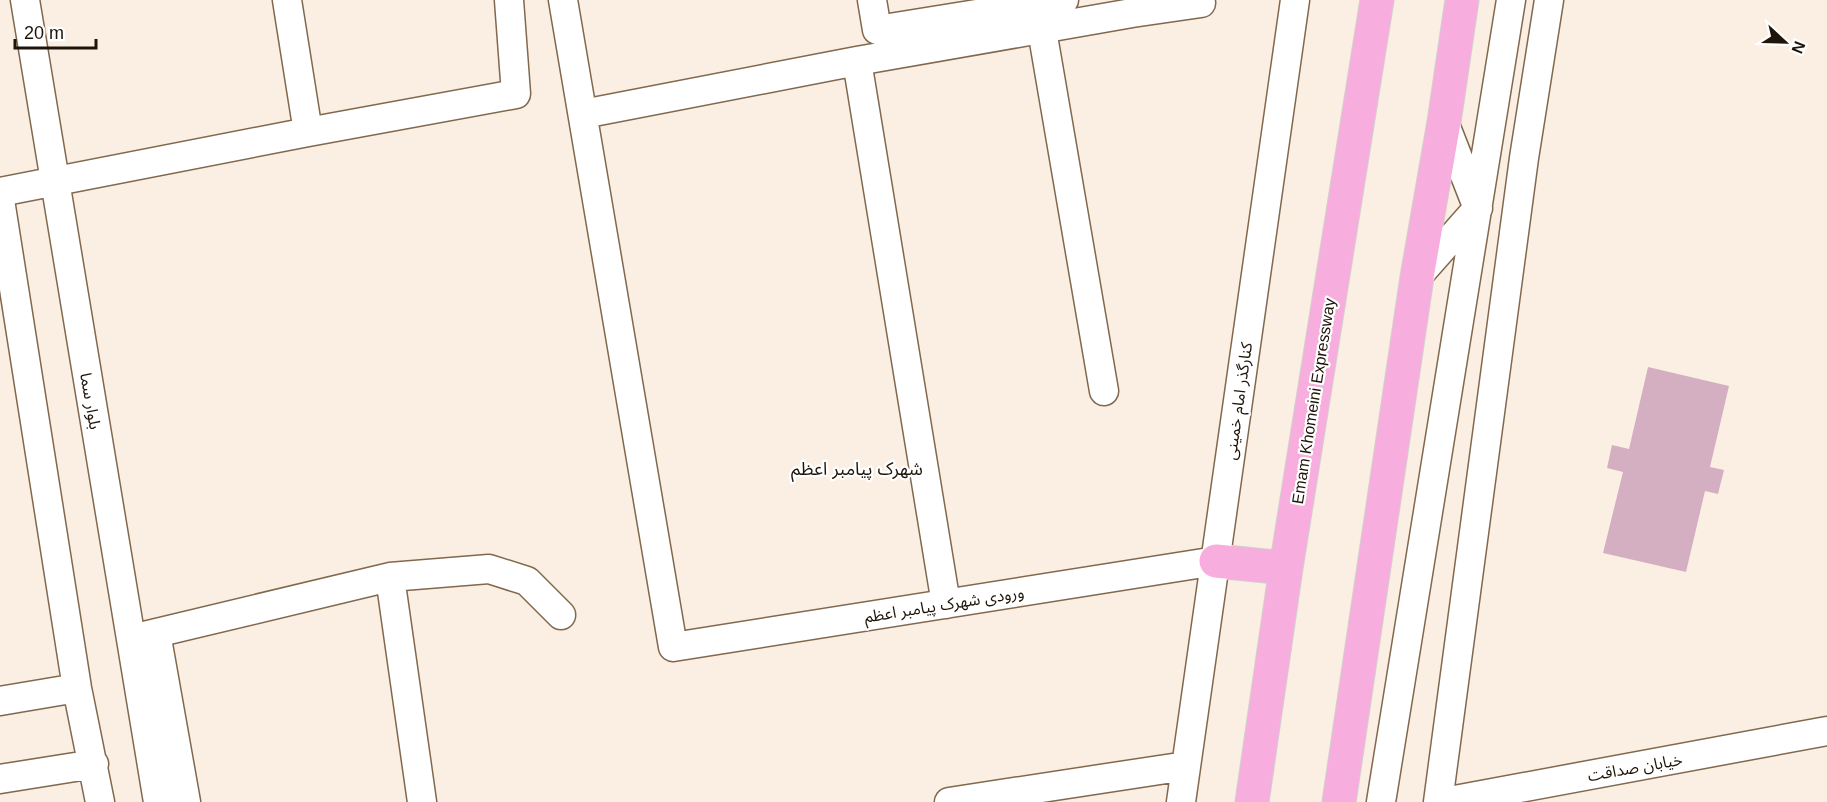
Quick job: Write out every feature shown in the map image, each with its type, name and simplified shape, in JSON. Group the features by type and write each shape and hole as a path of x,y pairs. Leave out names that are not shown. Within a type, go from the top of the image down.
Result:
{"highway":[{"name":"Emam Khomeini Expressway","path":"1252,802 1286,568 1377,0"},
{"path":"1339,802 1417,277 1462,0"},
{"path":"1216,561 1286,568"}],"street":[{"name":"بلوار سما","path":"25,0 55,181 144,636 159,802"},
{"path":"287,0 308,132"},
{"path":"0,192 516,94 510,0"},
{"path":"563,0 583,114 857,61 1200,3"},
{"path":"872,0 877,30 1009,4 1064,0"},
{"name":"کنارگذر امام خمینی","path":"1180,802 1295,0"},
{"path":"1381,802 1511,0"},
{"path":"1438,802 1524,158 1549,0"},
{"path":"1042,30 1104,391"},
{"path":"857,61 946,604"},
{"name":"ورودی شهرک پیامبر اعظم","path":"583,114 673,646 1216,561"},
{"path":"1444,122 1478,208"},
{"path":"0,200 77,688 100,802"},
{"path":"1417,277 1478,208"},
{"path":"186,802 144,636 390,577 489,569 527,581 561,615"},
{"path":"390,577 422,802"},
{"path":"0,701 77,688"},
{"name":"خیابان صداقت","path":"1444,802 1827,731"},
{"path":"0,779 94,764"},
{"path":"949,802 1186,766"}],"building":[{"path":"1648,367 1729,386 1710,467 1724,470 1718,494 1705,491 1686,572 1603,553 1623,472 1607,468 1612,445 1629,449"}],"district":[{"name":"شهرک پیامبر اعظم","path":"857,469"}]}
